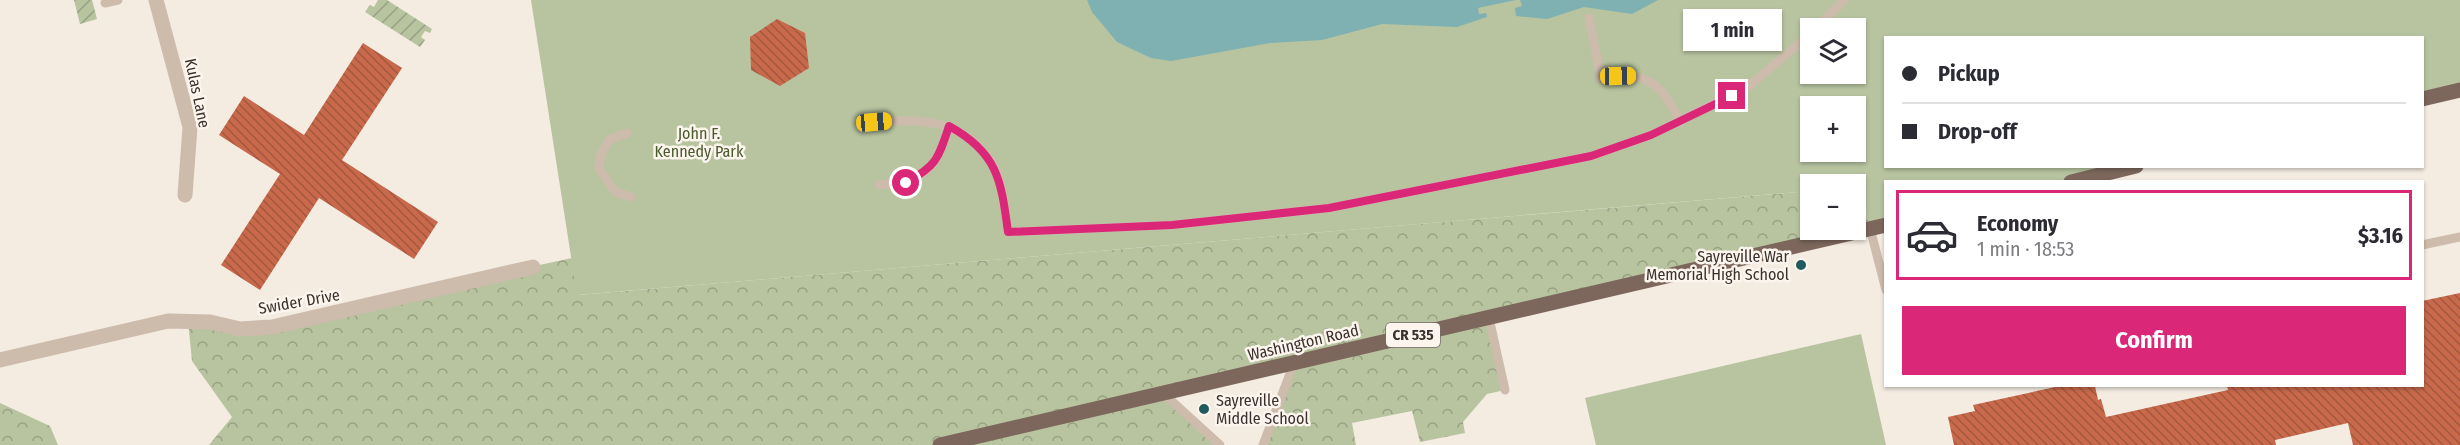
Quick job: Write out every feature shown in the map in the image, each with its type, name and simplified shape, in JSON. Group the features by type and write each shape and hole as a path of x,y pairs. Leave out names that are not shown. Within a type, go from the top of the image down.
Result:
{"main road":[{"path":"2424,99 2460,90"},
{"path":"2080,180 2128,168"},
{"name":"Washington Road","path":"940,445 1878,227"}],"street":[{"name":"Kulas Lane","path":"156,0 190,127 185,195"},
{"name":"Swider Drive","path":"0,360 168,321 210,322 240,329 272,327 533,267"}],"lane":[{"path":"105,3 118,0"},
{"path":"1826,18 1844,0"},
{"path":"1589,18 1601,79"},
{"path":"874,122 908,119 949,126 972,139 992,163 1003,193 1008,232 1172,225 1329,208 1591,156 1681,122 1748,87 1800,43"},
{"path":"1618,76 1637,77 1656,84 1664,92 1681,122"},
{"path":"879,185 906,183 930,169 949,126"},
{"path":"627,133 610,139 601,154 599,168 615,192 631,197"},
{"path":"1878,227 1884,274"},
{"path":"2424,245 2460,237"},
{"path":"1489,318 1505,390"},
{"path":"1263,445 1294,363"},
{"path":"1164,394 1220,445"}],"green space":[{"path":"74,0 92,0 97,19 80,24"},
{"path":"378,0 387,0 432,29 430,33 425,31 421,37 425,40 420,47 365,12 370,5 374,7"},
{"name":"John F. Kennedy Park","path":"531,0 2460,0 2460,90 2424,99 2424,36 1884,36 1884,168 2131,168 2076,180 1884,180 1884,225 1870,228 1866,211 1866,174 1800,174 1800,192 577,295"},
{"path":"1800,192 1800,240 1819,240 1489,318 1505,390 1487,394 1463,422 1465,433 1420,442 1412,411 1352,423 1356,445 1263,445 1294,363 1165,394 1219,445 209,445 232,417 192,361 188,321 240,329 572,258 578,295"},
{"path":"1866,211 1870,228 1866,229"},
{"path":"1861,334 1886,445 1596,445 1585,398"},
{"path":"0,403 50,426 58,445 0,445"}],"water":[{"path":"1087,0 1516,0 1478,8 1479,14 1486,13 1487,17 1457,27 1382,24 1322,40 1270,43 1171,61 1151,58 1117,42 1092,12"},
{"path":"1520,0 1658,0 1632,14 1584,7 1547,19 1516,16 1515,8 1522,6"}],"building":[{"path":"777,19 805,33 809,68 780,86 751,70 750,37"},
{"path":"363,43 402,68 342,160 438,222 414,259 319,198 260,290 221,265 280,174 219,135 244,96 304,135"},
{"path":"2460,293 2460,445 2353,445 2348,423 2275,440 2276,445 1954,445 1948,417 1975,411 1973,405 2055,387 2095,387 2106,417 2228,390 2227,387 2424,387 2424,301"}],"place":[{"name":"Sayreville War Memorial High School","path":"1801,265"},
{"name":"Sayreville Middle School","path":"1204,409"}],"route":[{"path":"906,183 930,169 949,126 972,139 992,163 1003,193 1008,232 1172,225 1329,208 1591,156 1651,135 1732,96"}]}
